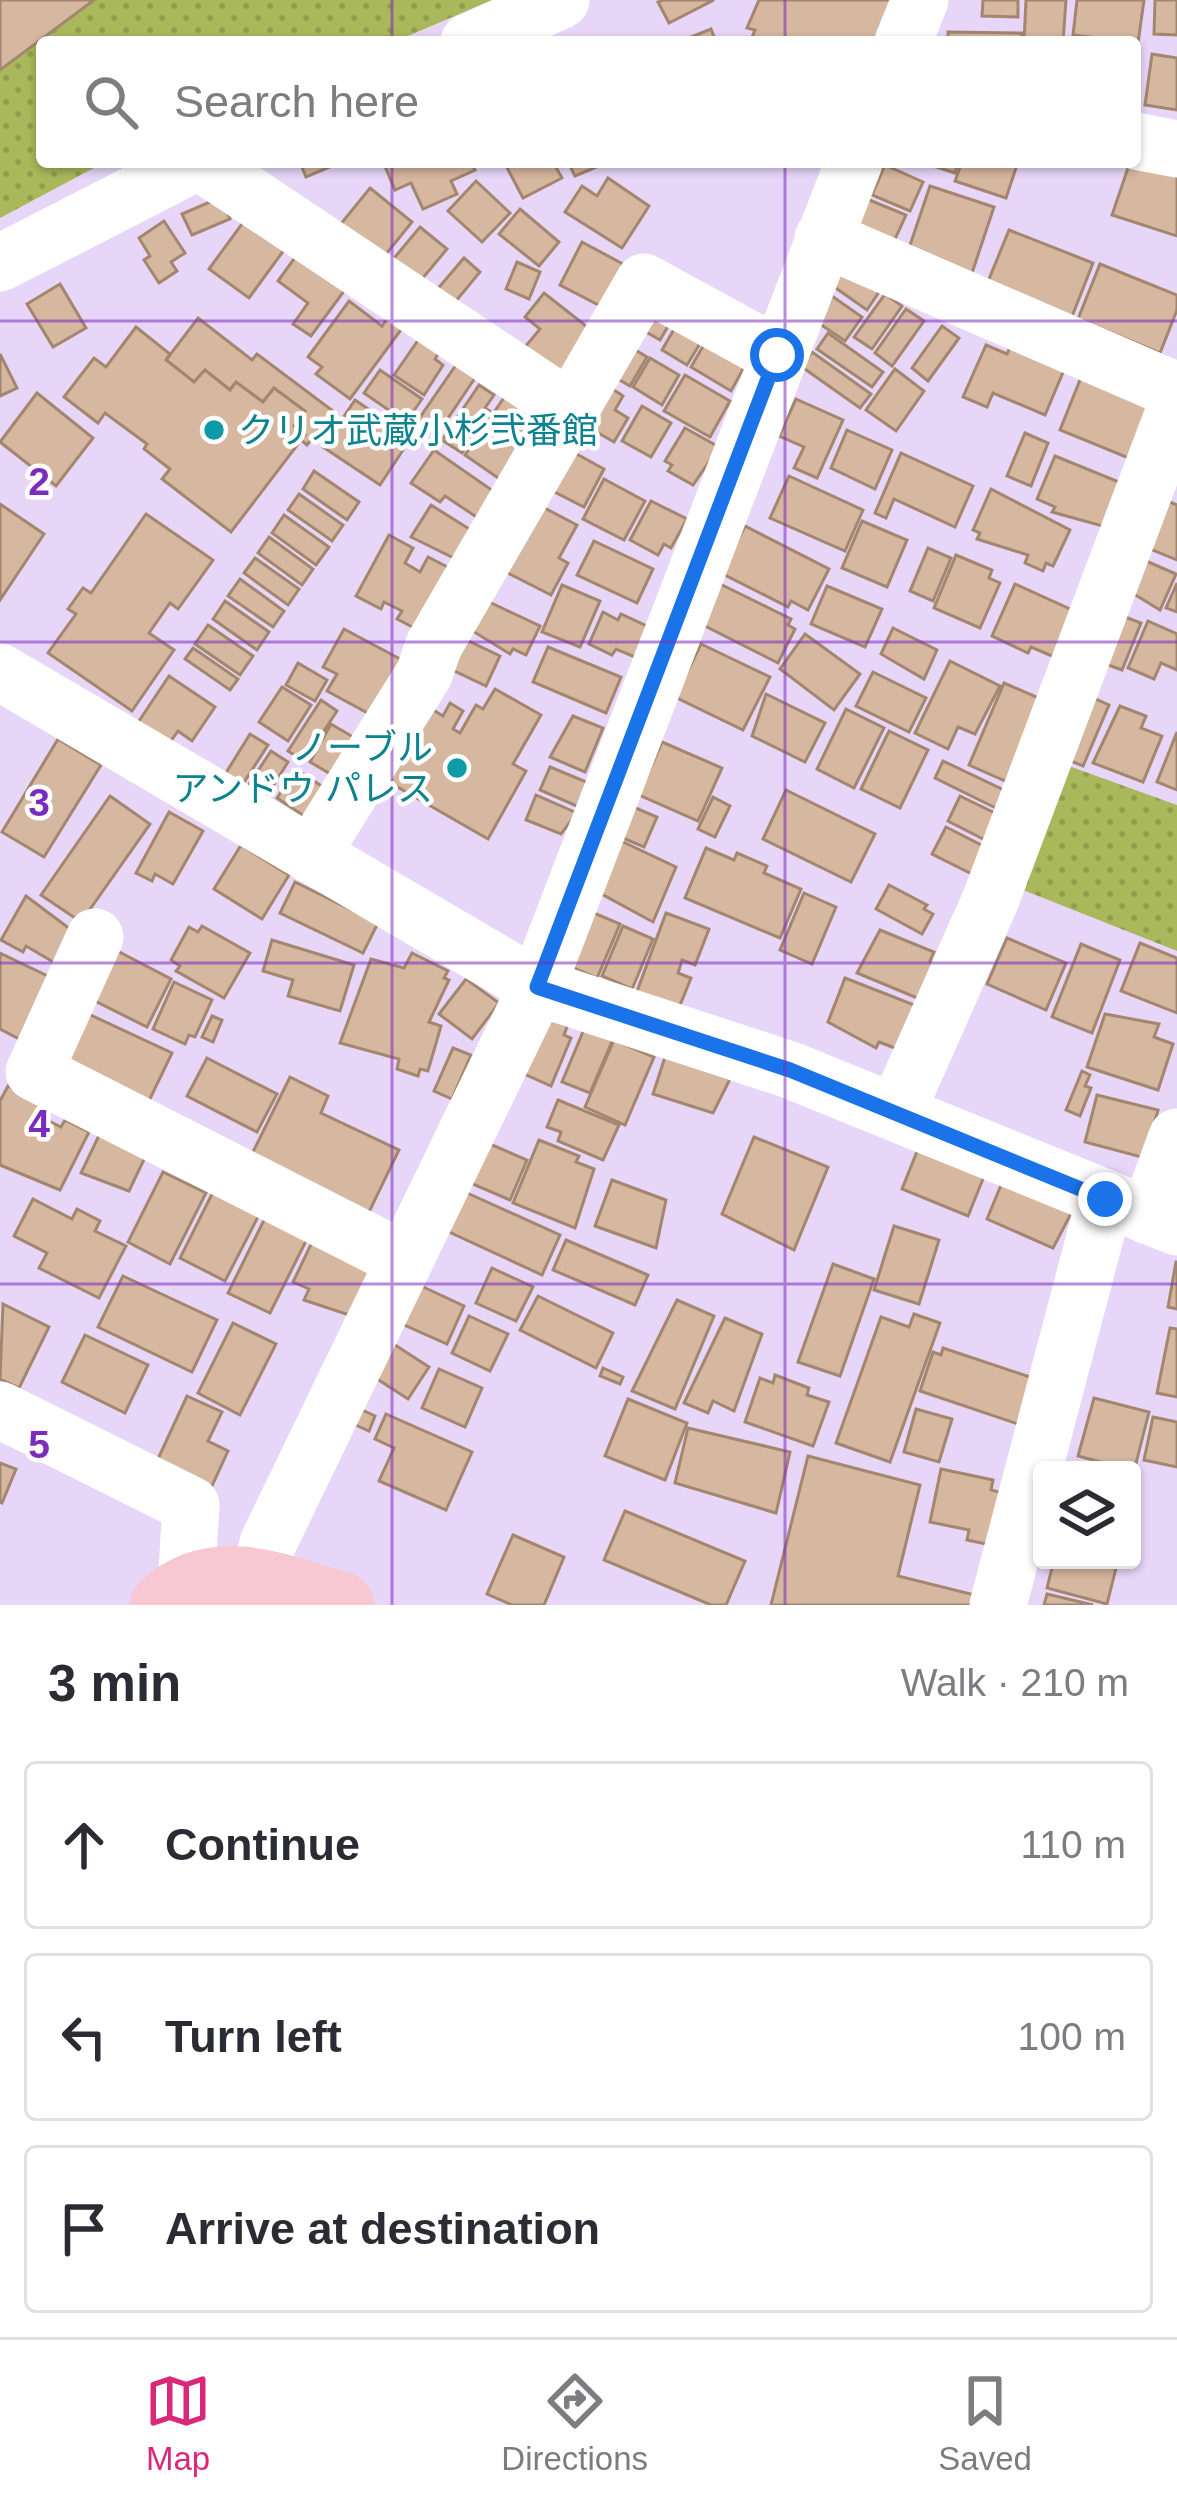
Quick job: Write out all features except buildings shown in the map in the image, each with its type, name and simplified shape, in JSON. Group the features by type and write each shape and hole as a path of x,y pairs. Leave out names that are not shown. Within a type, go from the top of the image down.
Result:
{"main road":[{"path":"174,1596 231,1576 341,1605"}],"street":[{"path":"483,36 561,0"},
{"path":"905,36 920,0"},
{"path":"1141,142 1177,148"},
{"path":"0,263 187,168"},
{"path":"208,168 570,409"},
{"path":"258,1582 268,1543 537,987 852,168"},
{"path":"823,238 1177,391"},
{"path":"311,855 424,674 434,645 644,282 777,355"},
{"path":"897,1111 990,901 1177,404"},
{"path":"0,672 537,987 897,1111 1143,1214"},
{"path":"95,937 34,1072 402,1259"},
{"path":"998,1605 1143,1214 1177,1138"},
{"path":"0,1410 191,1505 174,1596"}],"green space":[{"path":"0,0 492,0 408,36 36,36 36,168 94,168 0,218"},
{"path":"1055,761 1177,805 1177,951 1003,882"}],"place":[{"name":"クリオ武蔵小杉弐番館","path":"214,430"},
{"name":"ノーブル アンドウ パレス","path":"457,768"}],"route":[{"path":"777,355 537,987 790,1070 1105,1199"}]}
